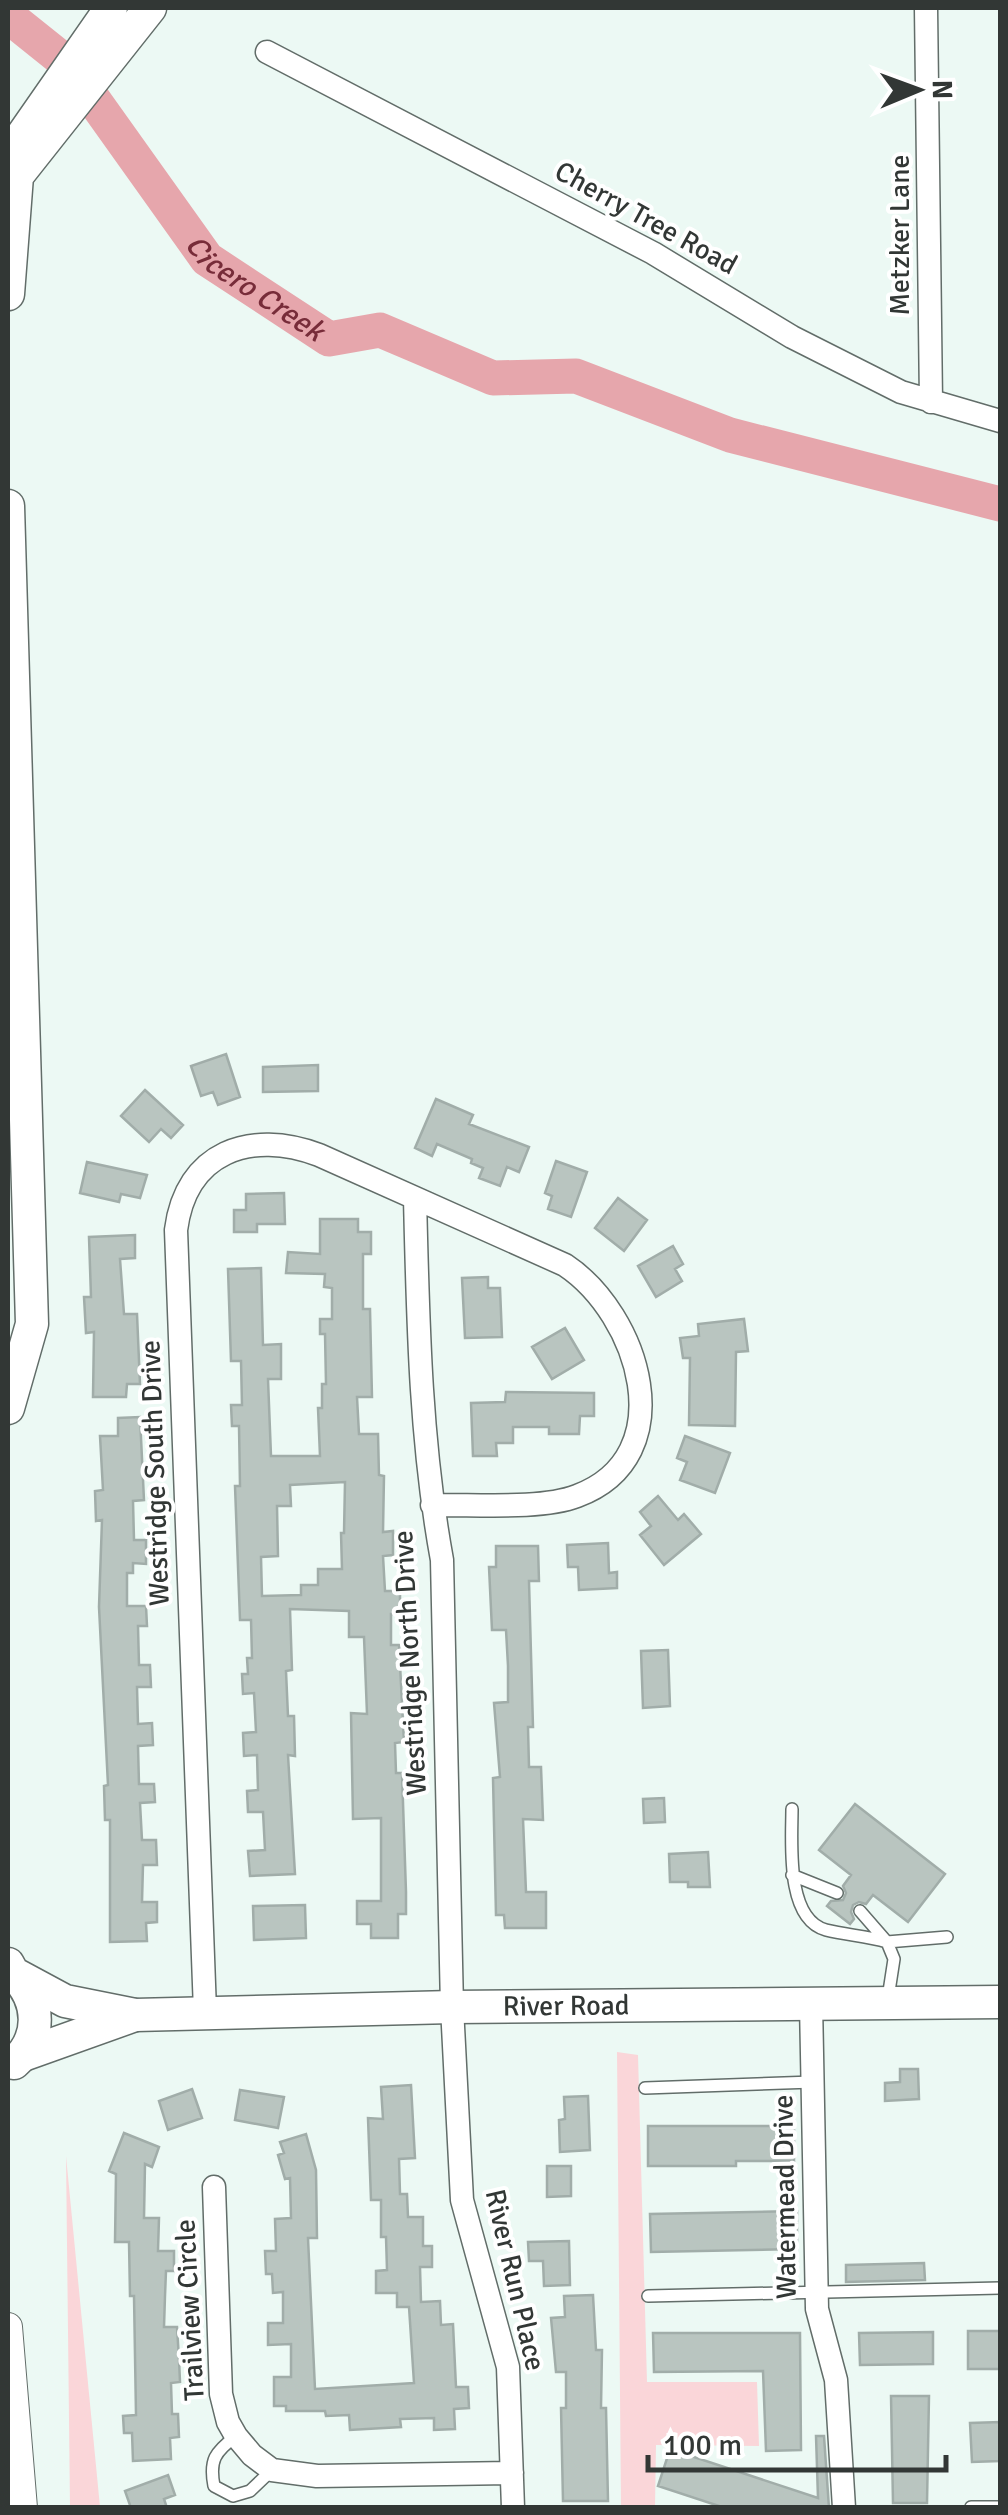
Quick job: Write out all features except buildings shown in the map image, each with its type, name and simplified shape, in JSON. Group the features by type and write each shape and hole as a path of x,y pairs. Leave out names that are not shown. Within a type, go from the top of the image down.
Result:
{"main road":[{"path":"8,294 12,166 115,20 150,8"},
{"path":"8,506 32,1324 8,1408"},
{"path":"8,1180 12,1329 8,1345"},
{"path":"9,1969 26,1986 34,2003 36,2021 32,2039 12,2066"},
{"name":"River Road","path":"9,1969 66,2002 135,2015 452,2007 1000,2002"},
{"name":"River Road","path":"12,2066 135,2015"}],"street":[{"name":"Metzker Lane","path":"926,8 931,402"},
{"name":"Cherry Tree Road","path":"268,52 635,244 792,337 901,392 1000,421"},
{"name":"Westridge South Drive","path":"205,2012 176,1230 179,1208 188,1187 217,1158 236,1148 272,1143 319,1154 565,1265 584,1278 619,1327 639,1376 640,1421 631,1447 600,1485 550,1502 432,1505"},
{"name":"Westridge North Drive","path":"415,1198 418,1371 442,1560 452,2007"},
{"name":"Watermead Drive","path":"811,2003 817,2309 839,2397 844,2508"},
{"name":"River Run Place","path":"452,2007 462,2200 508,2367 513,2508"},
{"name":"Trailview Circle","path":"214,2187 221,2394 236,2436 272,2470"},
{"path":"8,2327 24,2508"},
{"path":"272,2470 317,2476 512,2473"}],"lane":[{"path":"792,1809 792,1875 801,1907 821,1929 888,1942 947,1938"},
{"path":"792,1875 837,1893"},
{"path":"860,1911 888,1942 894,1959 887,2002"},
{"path":"644,2088 813,2082"},
{"path":"648,2296 1000,2288"},
{"path":"236,2436 217,2450 210,2466 214,2486 233,2496 250,2491 272,2470"},
{"path":"971,2507 1000,2507"}],"shaded area":[{"path":"617,2052 638,2055 647,2382 757,2382 759,2446 656,2445 655,2507 621,2507"},
{"path":"66,2156 100,2507 70,2507"}],"waterway":[{"name":"Cicero Creek","path":"8,16 68,64 207,259 329,339 380,330 493,378 576,376 730,435 1000,504"}]}
